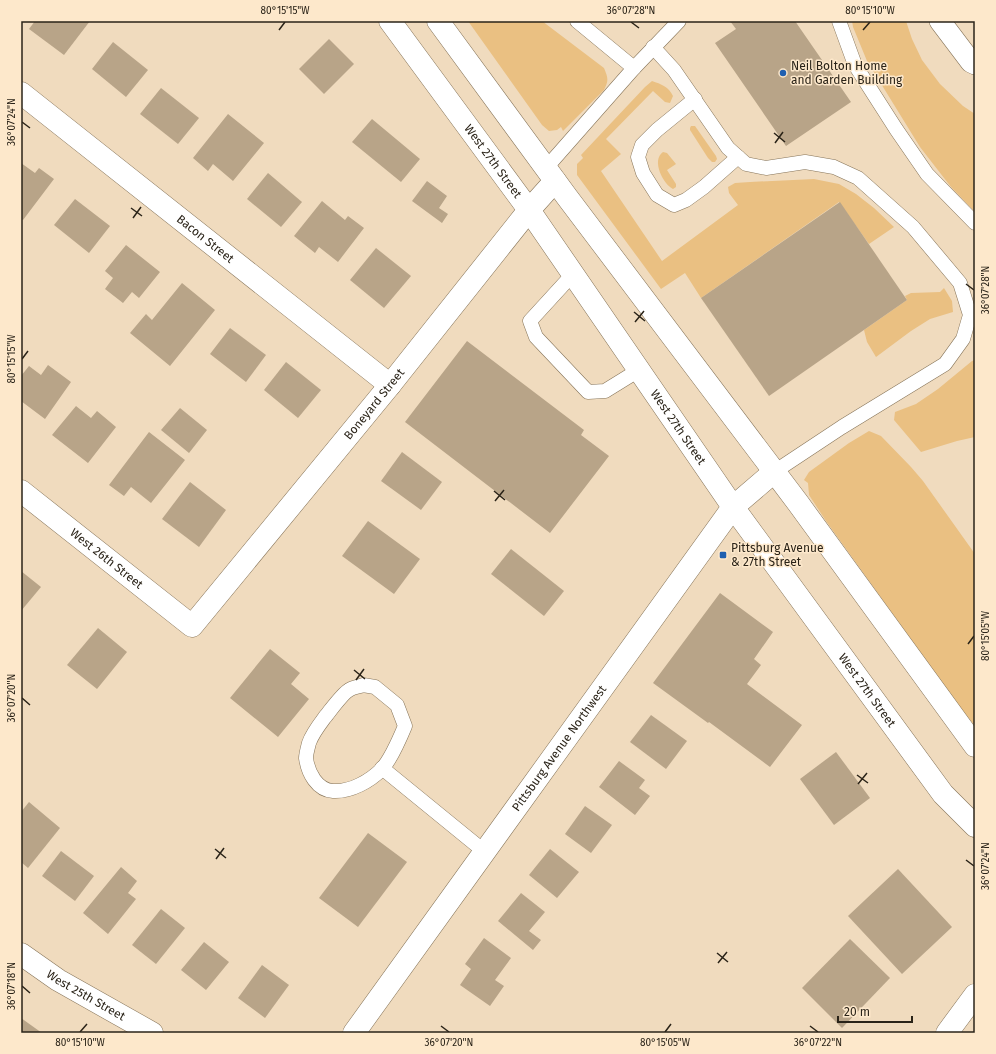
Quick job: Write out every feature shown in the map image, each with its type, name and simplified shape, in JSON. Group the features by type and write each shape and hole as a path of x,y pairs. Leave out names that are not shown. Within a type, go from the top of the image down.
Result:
{"street":[{"name":"West 27th Street","path":"390,21 528,210 733,507 943,794 975,826"},
{"path":"438,21 550,174 774,472 975,746"},
{"path":"940,21 975,64"},
{"name":"Bacon Street","path":"21,93 390,385"},
{"name":"Boneyard Street","path":"192,626 390,385 528,210 550,174"},
{"name":"Pittsburg Avenue Northwest","path":"354,1033 733,507 774,472"},
{"name":"West 26th Street","path":"21,491 192,626"},
{"name":"West 25th Street","path":"21,954 58,980 152,1033"},
{"path":"948,1033 975,995"}],"lane":[{"path":"577,21 634,68"},
{"path":"550,174 634,68 679,21"},
{"path":"839,21 855,65 896,129 927,174 975,223"},
{"path":"653,47 674,70 728,148 746,164 766,168 805,162 834,167 858,178 913,227 960,283 972,319 963,339 945,364 842,427 774,472"},
{"path":"695,99 657,130 642,145 638,157 643,173 657,195 674,204 686,200 720,174 738,157"},
{"path":"573,274 530,321 536,338 588,392 605,391 639,370"},
{"path":"364,685 375,687 396,705 405,726 401,737 382,768 364,783 347,790 332,791 320,786 314,780 309,770 306,757 309,742 318,725 349,690 364,685"},
{"path":"382,768 485,852"}],"shaded area":[{"path":"468,21 542,21 604,68 607,84 604,90 563,131 561,127 557,130 549,131 542,125"},
{"path":"852,21 906,21 912,39 922,60 940,84 963,106 975,114 975,212 951,187 920,147 867,61"},
{"path":"652,81 669,90 673,96 670,103 665,102 653,91 606,139 621,154 601,171 662,261 738,205 729,193 728,187 735,183 814,179 839,184 856,194 874,208 894,227 869,244 839,202 701,298 685,273 661,289 577,175 577,164 583,158 581,155"},
{"path":"691,126 695,126 716,156 717,159 715,162 712,162 708,158 690,130"},
{"path":"663,152 667,153 676,164 667,170 676,184 676,187 673,189 662,177 658,166 658,160"},
{"path":"944,288 952,301 953,312 930,319 876,357 867,342 864,330 907,300 905,296 911,293 940,292"},
{"path":"975,360 975,437 921,452 894,420 895,412 916,404"},
{"path":"869,431 881,436 911,467 923,481 975,554 975,726 956,702 809,495 808,483 804,480 809,472 849,443"}],"building":[{"path":"35,21 90,21 64,55 29,29"},
{"name":"Neil Bolton Home and Garden Building","path":"730,21 795,21 851,102 786,146 715,43 736,29"},
{"path":"329,39 354,64 324,94 299,69"},
{"path":"113,42 148,70 126,97 92,69"},
{"path":"161,88 199,118 178,144 140,114"},
{"path":"228,114 264,143 233,181 213,164 208,171 193,158"},
{"path":"372,119 420,159 401,182 352,142"},
{"path":"21,163 35,173 39,168 54,179 23,220 21,219"},
{"path":"268,173 302,202 281,227 247,199"},
{"path":"427,181 447,196 439,208 448,214 442,223 412,201"},
{"path":"75,199 110,226 89,253 54,225"},
{"path":"322,201 345,220 348,216 364,228 338,262 319,247 315,253 294,236"},
{"path":"840,202 907,300 769,396 701,298"},
{"path":"126,245 160,272 139,298 132,292 123,303 105,289 113,278 105,271"},
{"path":"376,248 411,276 384,308 350,280"},
{"path":"182,283 215,310 170,366 130,333 146,314 152,320"},
{"path":"230,328 266,355 246,382 210,354"},
{"path":"467,341 584,430 581,435 609,456 550,533 405,422"},
{"path":"286,362 321,390 298,418 264,390"},
{"path":"48,365 71,382 45,419 21,401 21,376 29,366 41,375"},
{"path":"76,406 91,418 97,411 116,427 88,463 52,435"},
{"path":"180,408 207,430 189,453 161,430"},
{"path":"149,432 185,460 151,503 131,487 124,496 109,485"},
{"path":"402,452 442,482 421,510 381,481"},
{"path":"190,482 226,510 199,547 162,519"},
{"path":"368,521 420,559 394,594 342,556"},
{"path":"511,549 564,591 544,616 491,574"},
{"path":"21,571 41,587 21,611"},
{"path":"720,593 773,632 754,659 761,665 747,684 802,725 770,767 653,683"},
{"path":"98,628 127,652 97,689 67,665"},
{"path":"270,649 300,673 291,684 309,699 278,737 230,698"},
{"path":"651,715 687,741 666,769 630,742"},
{"path":"836,752 870,798 834,825 800,779"},
{"path":"619,761 645,780 639,788 650,796 635,815 599,787"},
{"path":"29,802 60,828 28,868 21,862 21,812"},
{"path":"585,806 612,825 591,853 565,834"},
{"path":"368,833 407,862 358,927 319,898"},
{"path":"550,849 579,872 557,898 529,875"},
{"path":"61,851 94,876 75,901 42,876"},
{"path":"121,867 137,881 128,893 136,899 108,934 83,913"},
{"path":"898,869 952,927 902,974 848,916"},
{"path":"521,893 545,912 529,931 541,940 533,950 498,921"},
{"path":"161,909 185,928 156,964 132,945"},
{"path":"484,938 511,958 495,980 504,986 490,1006 460,985 471,969 465,964"},
{"path":"850,939 890,978 842,1028 802,988"},
{"path":"204,942 229,962 206,990 181,970"},
{"path":"262,965 289,985 265,1018 238,998"},
{"path":"21,1018 42,1033 21,1033"}],"place":[{"name":"Neil Bolton Home and Garden Building","path":"783,73"},
{"name":"Pittsburg Avenue & 27th Street","path":"723,555"}]}
